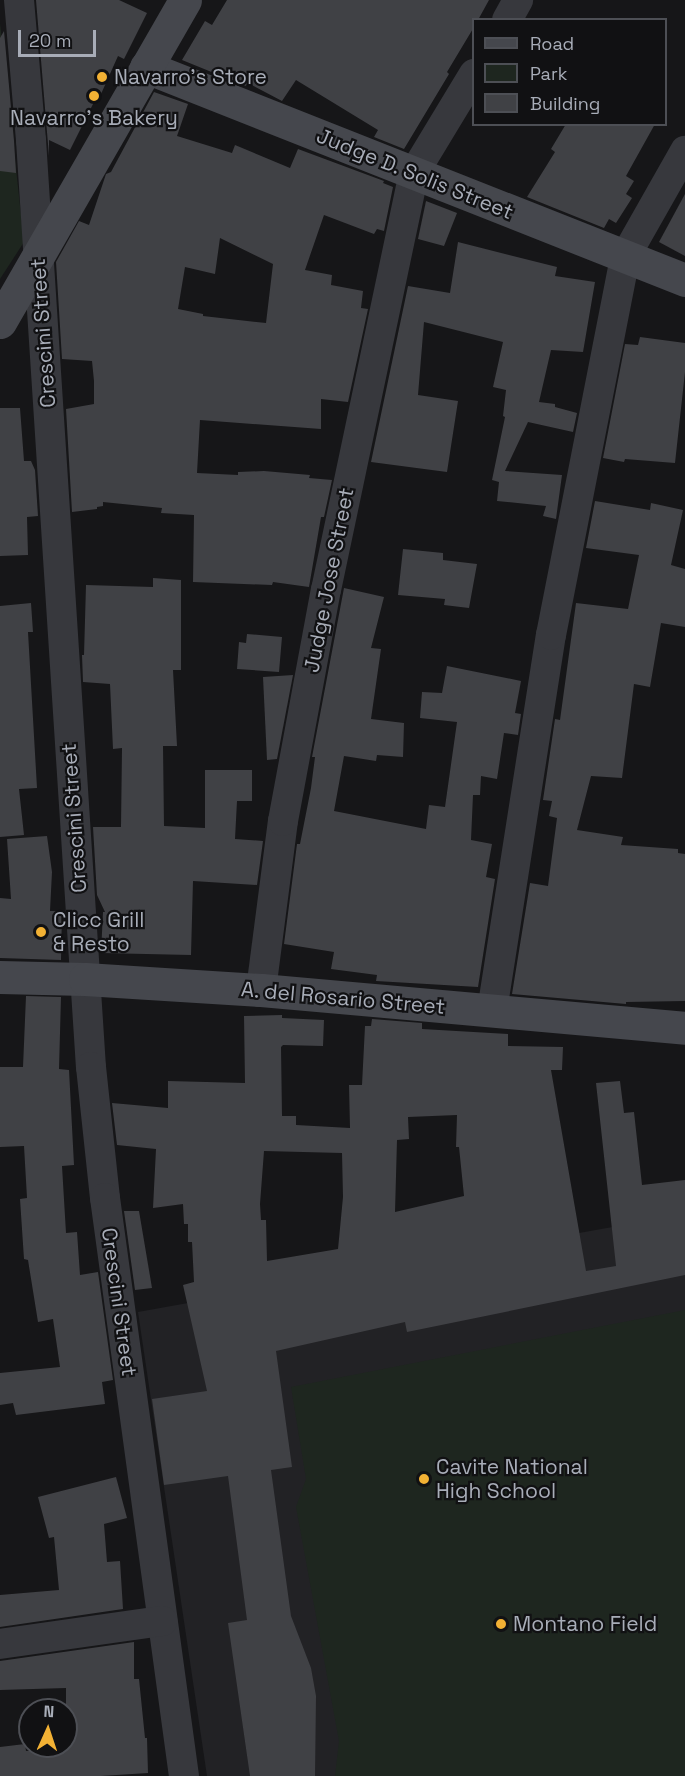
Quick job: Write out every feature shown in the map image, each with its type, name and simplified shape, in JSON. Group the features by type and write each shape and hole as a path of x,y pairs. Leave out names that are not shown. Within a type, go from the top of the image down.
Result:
{"street":[{"name":"Crescini Street","path":"19,0 38,253 85,979 105,1198 184,1776"},
{"path":"0,322 185,0"},
{"path":"508,18 518,0"},
{"name":"Judge D. Solis Street","path":"146,67 685,280"},
{"name":"Judge Jose Street","path":"261,990 283,821 326,590 414,173 472,77"},
{"path":"492,1011 550,635 625,256 685,151"},
{"name":"A. del Rosario Street","path":"0,977 85,979 261,990 685,1028"},
{"path":"0,1644 162,1621"}],"shaded area":[{"name":"Montano Field","path":"685,1214 685,1776 207,1776 138,1312"}],"green space":[{"path":"0,23 24,242 0,279"},
{"name":"Montano Field","path":"685,1310 685,1776 335,1776 339,1741 296,1507 306,1479 291,1387"}],"building":[{"path":"36,0 119,0 147,13 124,59 118,56 97,103 94,102 70,150 49,140 49,156"},
{"path":"227,0 489,0 479,18 472,18 472,30 404,149 374,137 378,130 296,80 282,101 248,83 246,86 182,60 205,21 212,25"},
{"path":"4,31 16,173 0,171 0,38"},
{"path":"154,92 188,104 177,136 232,153 235,145 290,168 298,149 384,181 383,183 393,187 384,231 377,229 374,234 324,215 305,270 332,275 331,285 363,291 361,308 368,309 348,402 321,399 321,429 200,420 197,473 238,475 238,472 264,471 310,475 309,478 332,480 324,517 321,517 309,587 273,582 272,585 193,582 194,515 161,513 162,508 103,502 103,506 97,509 72,512 66,409 94,404 94,381 92,361 62,359 56,262 79,221 89,225 106,174 111,172","holes":["220,238 273,264 266,323 203,316 203,314 178,309 185,267 215,274"]},
{"path":"565,126 654,126 626,176 634,181 626,194 632,198 616,223 609,219 604,228 527,197 555,152 551,149"},
{"path":"685,194 685,256 659,242"},
{"path":"426,201 457,213 444,246 418,239"},
{"path":"458,242 557,267 555,276 595,282 583,352 551,350 539,402 555,404 555,407 577,413 573,432 528,422 505,471 562,475 556,519 543,516 546,506 497,501 499,482 492,480 505,417 503,416 506,390 493,387 503,342 424,322 418,395 458,401 447,472 371,462 408,286 450,293"},
{"path":"640,337 685,343 685,372 675,463 625,459 624,462 603,458 625,344 638,345"},
{"path":"0,408 20,408 24,461 31,461 35,470 38,516 27,517 28,555 0,556"},
{"path":"595,501 650,510 651,503 683,510 671,565 685,569 685,627 661,623 650,687 634,684 622,778 591,776 577,830 623,837 621,845 678,849 678,853 685,854 685,1001 626,1002 626,1004 512,994 530,883 548,886 557,818 549,816 552,801 543,800 555,719 560,720 576,603 628,609 639,555 586,548"},
{"path":"403,549 443,553 443,560 477,564 469,608 444,605 445,599 398,595"},
{"path":"153,578 181,580 181,670 173,670 177,746 163,746 164,826 205,828 205,770 252,770 252,801 237,801 235,839 263,841 257,885 193,881 191,955 101,953 103,912 105,912 97,895 93,827 121,827 122,748 113,749 110,684 83,682 82,655 84,655 86,585 153,587"},
{"path":"344,588 384,597 371,648 381,649 371,719 404,723 403,757 377,755 376,761 344,756 334,811 426,829 429,805 445,807 457,722 420,718 422,692 442,693 447,666 521,681 515,713 521,714 518,735 504,733 497,779 481,776 480,795 473,795 471,840 492,844 486,877 495,879 478,987 376,981 377,975 331,969 334,952 284,944 297,844 300,844 311,788 315,757 312,757"},
{"path":"31,603 33,632 28,632 37,788 19,789 24,835 0,837 0,606"},
{"path":"247,634 282,637 279,672 237,669 239,642 246,643"},
{"path":"293,675 277,759 267,760 263,677"},
{"path":"47,836 52,872 50,911 62,911 61,960 0,958 0,898 11,899 7,839"},
{"path":"26,996 61,997 59,1069 69,1070 74,1165 62,1166 66,1233 77,1232 80,1275 98,1272 113,1380 102,1382 105,1404 16,1415 13,1403 0,1405 0,1373 60,1367 53,1319 38,1322 28,1260 24,1259 20,1199 27,1198 24,1146 0,1147 0,1067 23,1067"},
{"path":"282,1015 282,1018 324,1020 323,1046 283,1045 281,1047 282,1116 296,1116 296,1125 350,1128 349,1085 362,1085 365,1026 371,1026 372,1019 422,1023 422,1029 508,1034 508,1046 563,1047 562,1070 551,1070 586,1271 616,1266 596,1083 620,1081 624,1113 634,1112 642,1185 685,1180 685,1275 407,1332 405,1322 276,1351 292,1467 271,1470 291,1616 311,1668 316,1696 315,1776 250,1776 228,1623 247,1620 228,1476 164,1485 152,1399 207,1391 183,1285 194,1282 192,1242 188,1242 188,1224 184,1224 183,1204 153,1208 156,1149 117,1145 112,1103 168,1108 168,1081 245,1083 244,1016","holes":["457,1115 456,1147 459,1147 464,1196 395,1212 397,1140 409,1139 408,1117","264,1151 342,1153 343,1197 338,1249 267,1261 266,1220 261,1220 260,1204"]},
{"path":"124,1211 139,1211 152,1288 135,1290"},
{"path":"116,1477 127,1518 104,1524 107,1562 120,1561 123,1609 0,1627 0,1595 59,1590 54,1537 49,1538 38,1497"},
{"path":"134,1642 134,1679 139,1679 145,1738 147,1738 148,1773 101,1776 0,1776 0,1747 18,1745 18,1758 78,1758 78,1698 66,1698 66,1688 0,1690 0,1661"}],"place":[{"name":"Navarro's Store","path":"102,77"},
{"name":"Navarro's Bakery","path":"94,96"},
{"name":"Clicc Grill & Resto","path":"41,932"},
{"name":"Cavite National High School","path":"424,1479"},
{"name":"Montano Field","path":"501,1624"}]}
